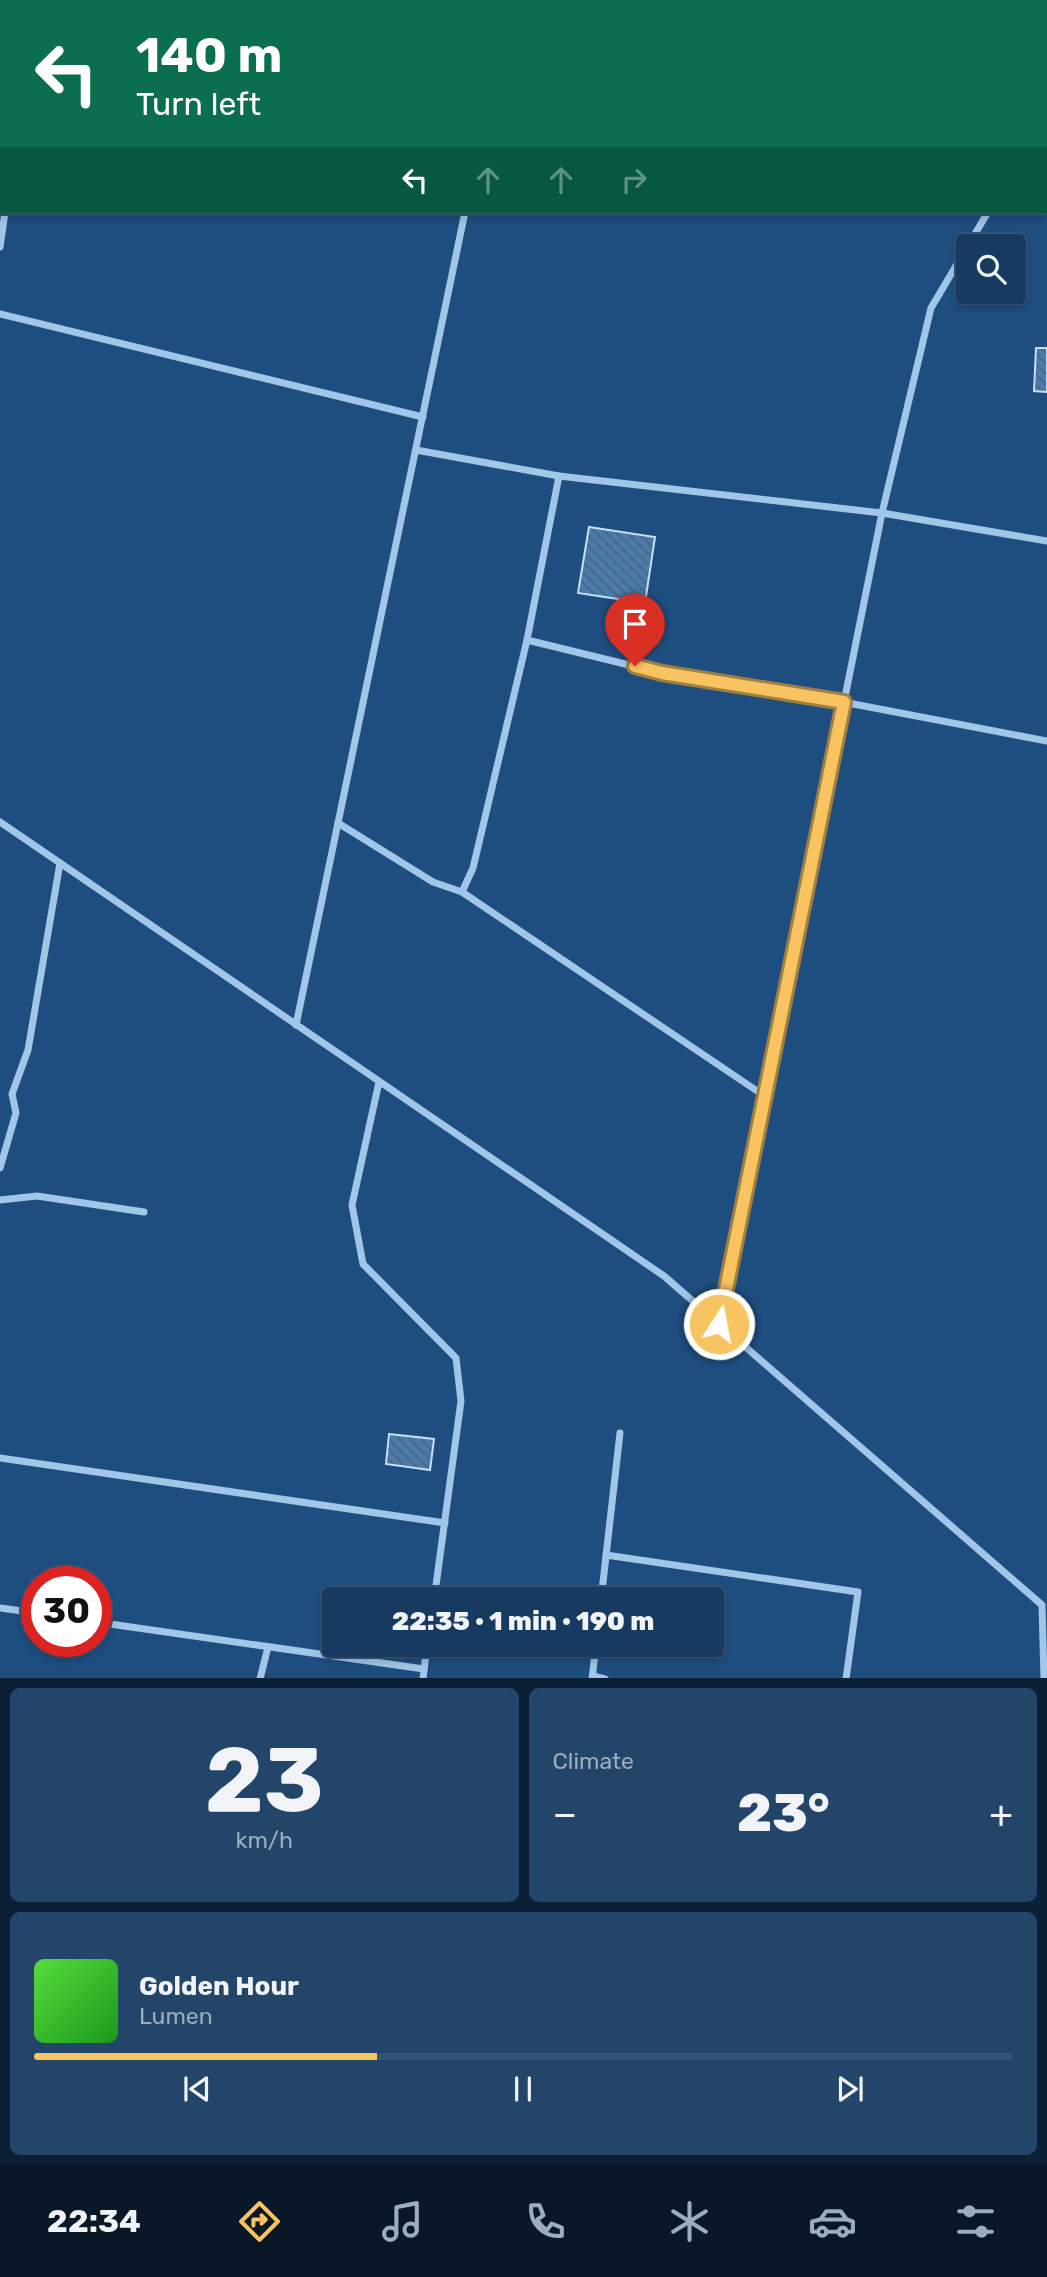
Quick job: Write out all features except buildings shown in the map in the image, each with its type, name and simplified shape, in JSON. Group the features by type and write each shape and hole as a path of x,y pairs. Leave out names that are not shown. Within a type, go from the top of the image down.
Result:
{"street":[{"path":"0,247 5,214"},
{"path":"296,1025 465,214"},
{"path":"719,1324 883,513 931,308 987,214"},
{"path":"0,314 423,417"},
{"path":"416,450 559,476 883,513 1047,541"},
{"path":"462,892 473,868 527,640 559,476"},
{"path":"527,640 662,673 844,702 1047,741"},
{"path":"0,822 664,1276 1044,1606 1044,1678"},
{"path":"338,823 433,882 462,892 766,1097"},
{"path":"0,1168 16,1113 12,1094 28,1051 60,863"},
{"path":"379,1082 352,1205 363,1264 456,1358 461,1401 436,1587"},
{"path":"0,1200 37,1196 144,1212"},
{"path":"602,1587 620,1433"},
{"path":"0,1458 444,1523"},
{"path":"606,1555 858,1592 846,1678"},
{"path":"0,1608 21,1611"},
{"path":"112,1624 424,1670"},
{"path":"260,1678 268,1647"},
{"path":"423,1678 426,1657"},
{"path":"595,1657 593,1677 605,1678"}],"route":[{"path":"635,666 662,673 844,702 719,1324"}]}
